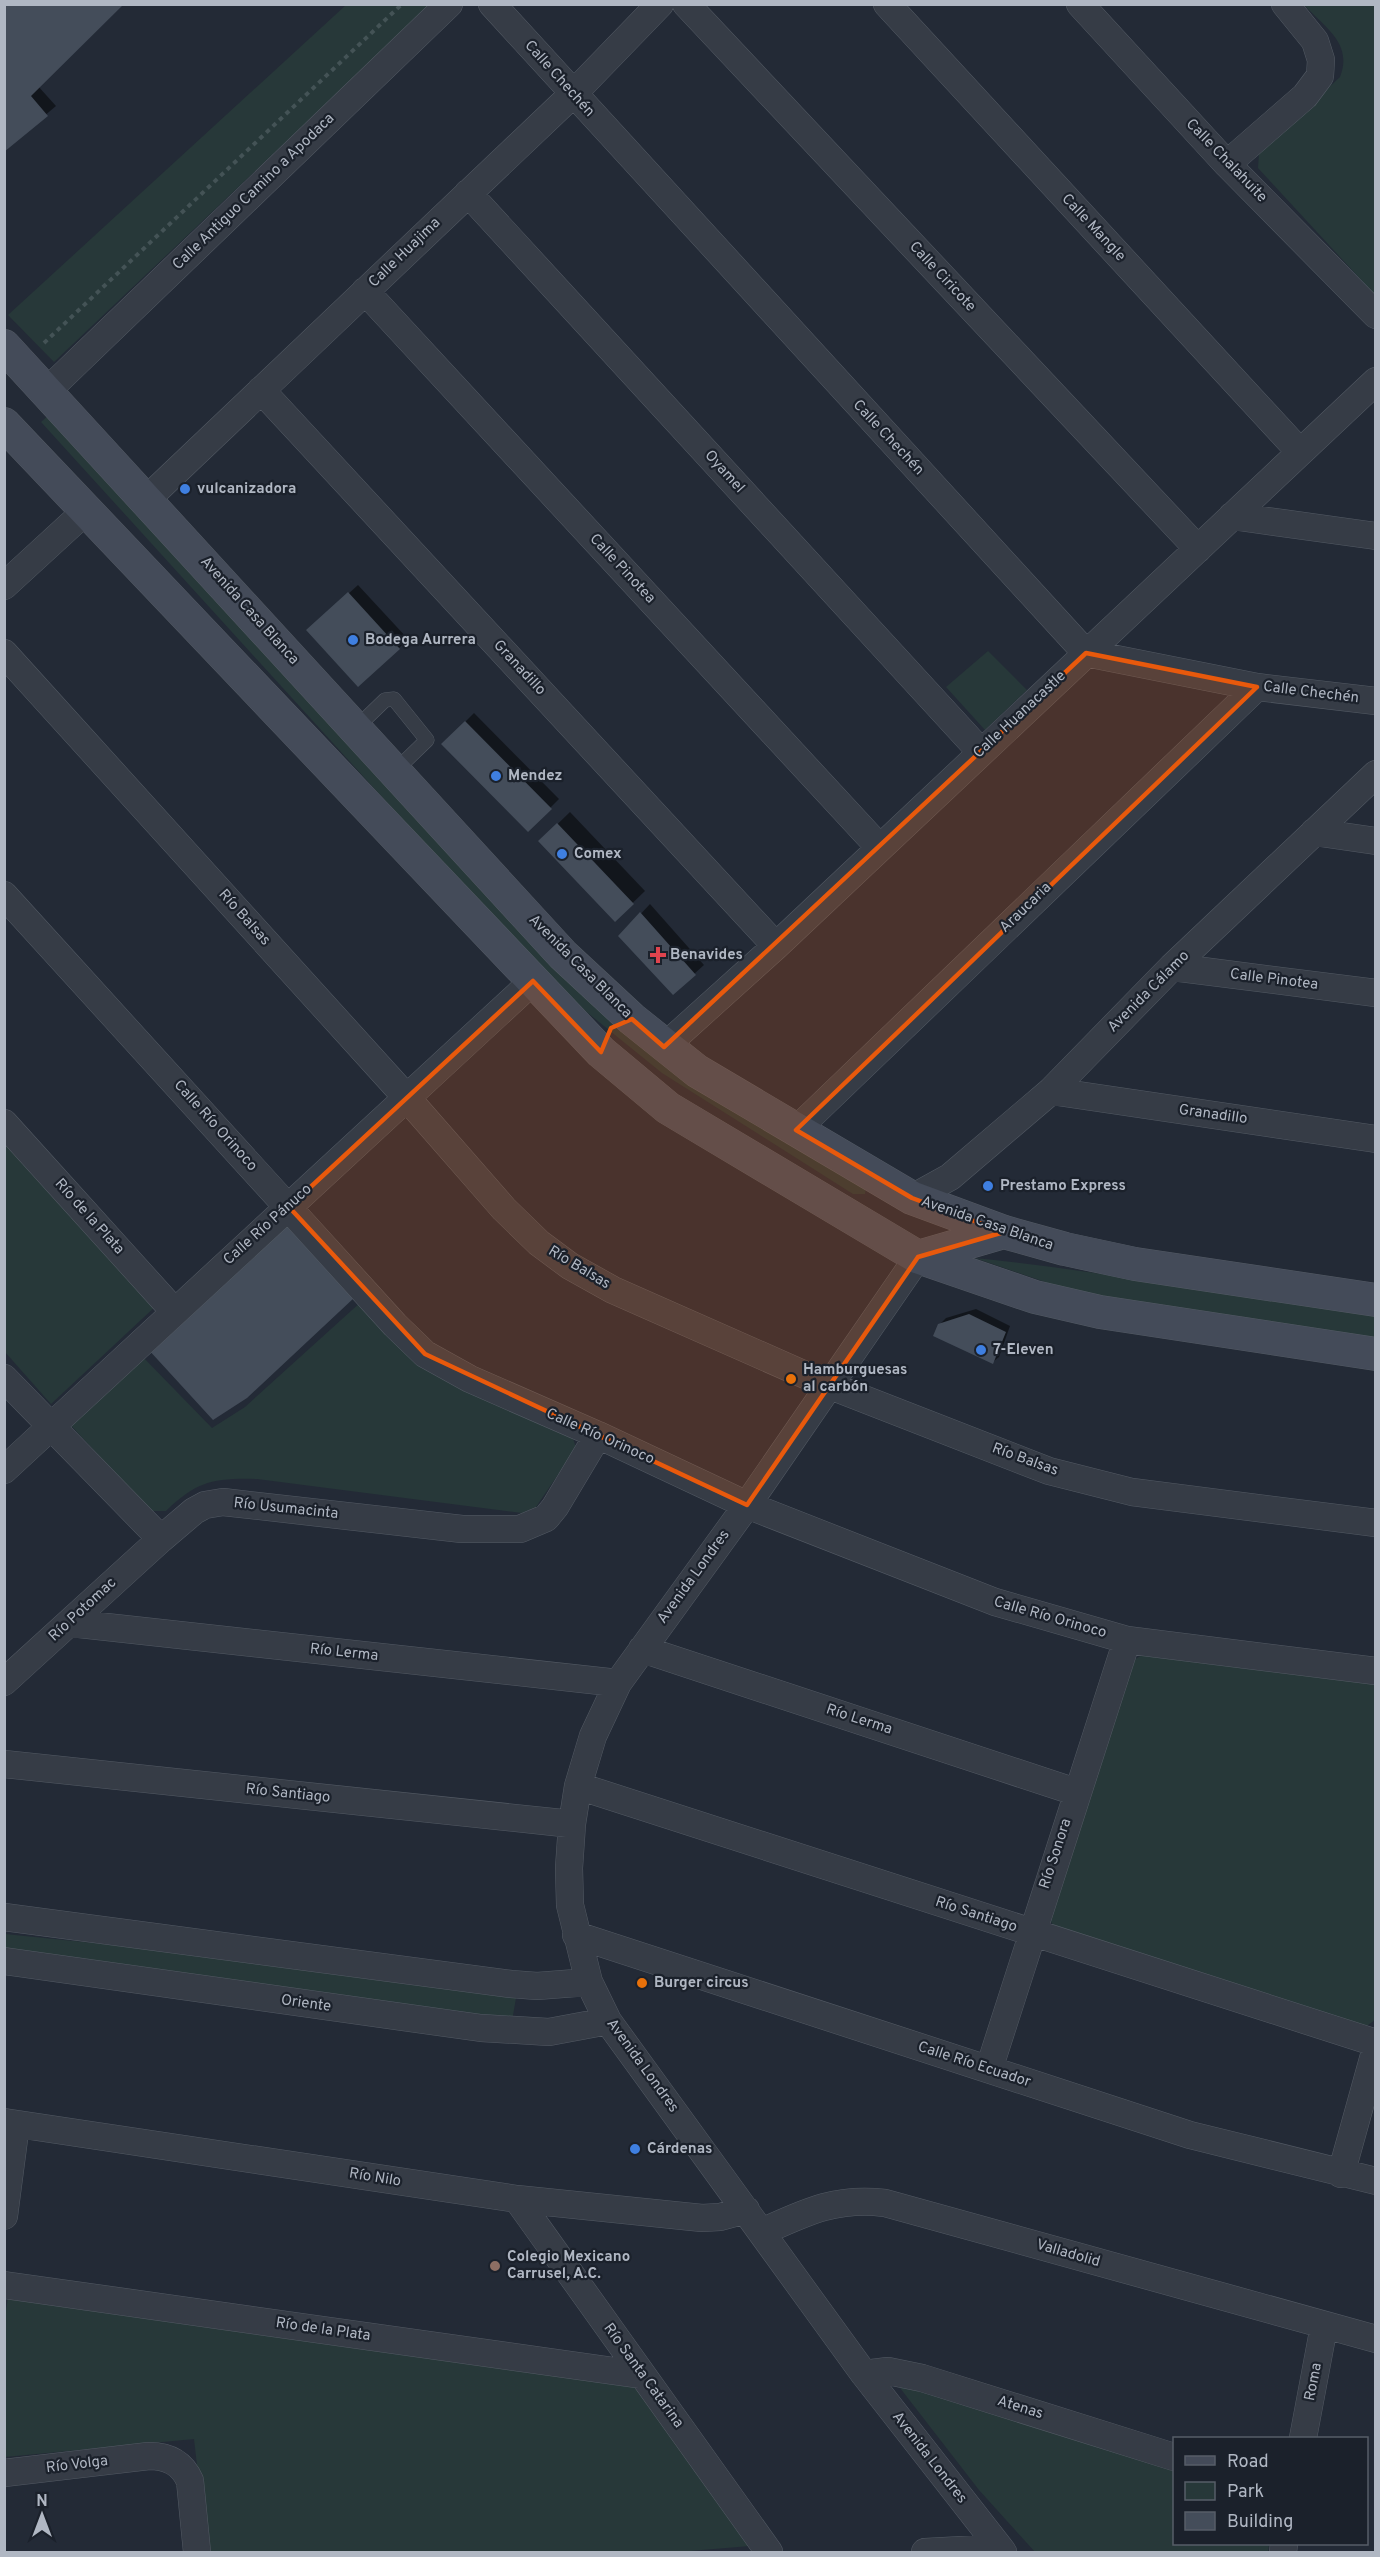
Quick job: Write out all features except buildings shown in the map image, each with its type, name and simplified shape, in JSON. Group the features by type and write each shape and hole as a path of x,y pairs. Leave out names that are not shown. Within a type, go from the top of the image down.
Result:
{"street":[{"name":"Calle Antiguo Camino a Apodaca","path":"5,424 36,383 449,4"},
{"name":"Calle Chechén","path":"492,4 1086,653 1257,687 1376,701"},
{"name":"Calle Huajima","path":"147,499 573,94 660,4"},
{"name":"Calle Ciricote","path":"686,4 1198,549"},
{"name":"Calle Mangle","path":"886,4 1300,452"},
{"name":"Calle Chalahuite","path":"1080,4 1227,164 1376,315"},
{"path":"1227,164 1305,96 1320,76 1321,60 1315,41 1285,4"},
{"name":"Oyamel","path":"468,193 981,752"},
{"name":"Calle Pinotea","path":"365,291 880,848"},
{"name":"Avenida Casa Blanca","path":"4,346 36,383 147,499 563,955 664,1047 706,1077 912,1198 1004,1232 1065,1250 1135,1264 1376,1300"},
{"name":"Calle Huanacastle","path":"664,1047 776,946 1376,381"},
{"name":"Granadillo","path":"261,390 776,946"},
{"path":"5,424 601,1052 668,1108 918,1257 1035,1297 1100,1312 1376,1354"},
{"path":"4,586 88,509"},
{"path":"1232,516 1376,536"},
{"name":"Río Balsas","path":"4,653 407,1098 504,1209 539,1243 570,1266 613,1290 828,1385 1049,1471 1132,1492 1376,1523"},
{"name":"Araucaria","path":"796,1130 1257,687"},
{"name":"Avenida Cálamo","path":"912,1198 950,1177 1052,1091 1172,967 1376,774"},
{"path":"1314,832 1376,842"},
{"name":"Calle Río Orinoco","path":"4,896 395,1325 425,1354 470,1379 598,1435 747,1505 995,1602 1127,1640 1376,1671"},
{"name":"Calle Pinotea","path":"1172,967 1376,993"},
{"name":"Calle Río Pánuco","path":"4,1470 533,981"},
{"path":"601,1052 611,1028 632,1019"},
{"name":"Granadillo","path":"1052,1091 1376,1139"},
{"name":"Río de la Plata","path":"4,1123 174,1311"},
{"path":"840,1211 878,1209 912,1198 918,1257"},
{"path":"918,1257 1004,1232"},
{"name":"Avenida Londres","path":"918,1257 747,1505 618,1683 593,1736 578,1786 572,1824 569,1868 570,1905 589,1982 609,2021 864,2374 1001,2550"},
{"path":"4,1378 161,1539"},
{"name":"Río Usumacinta","path":"161,1539 194,1511 205,1505 223,1502 462,1529 520,1530 546,1518 598,1435"},
{"name":"Río Potomac","path":"4,1682 161,1539"},
{"name":"Río Lerma","path":"70,1623 618,1683"},
{"name":"Río Sonora","path":"989,2069 1076,1792 1127,1640"},
{"name":"Río Lerma","path":"642,1649 1076,1792"},
{"name":"Río Santiago","path":"4,1764 572,1824"},
{"name":"Río Santiago","path":"578,1786 1376,2043"},
{"path":"4,1917 511,1984 537,1986 589,1982"},
{"name":"Calle Río Ecuador","path":"576,1935 1190,2135 1376,2181"},
{"name":"Oriente","path":"4,1960 491,2030 549,2032 609,2021"},
{"path":"1341,2174 1376,2048"},
{"path":"4,2216 10,2123"},
{"name":"Río Nilo","path":"10,2123 517,2199 702,2218 720,2217 746,2210"},
{"name":"Río Santa Catarina","path":"517,2199 769,2553"},
{"name":"Valladolid","path":"762,2232 835,2202 860,2200 885,2203 1376,2339"},
{"name":"Río de la Plata","path":"4,2284 642,2375"},
{"name":"Roma","path":"1303,2437 1324,2326"},
{"name":"Atenas","path":"864,2374 888,2371 922,2378 1173,2457"},
{"name":"Río Volga","path":"4,2473 149,2456 168,2458 186,2472 193,2491 197,2553"},
{"path":"925,2553 1001,2550"}],"lane":[{"path":"356,728 385,700 394,699 427,740 395,771"}],"path":[{"path":"44,343 402,4"}],"highlighted area":[{"path":"1086,653 1257,687 796,1130 912,1198 1004,1232 918,1257 747,1505 425,1354 289,1207 533,981 601,1052 611,1028 632,1019 664,1047"}],"green space":[{"path":"346,5 430,5 54,362 8,315"},
{"path":"1304,5 1375,5 1375,295 1258,168 1259,153 1340,77 1343,55 1340,46 1328,29"},
{"path":"51,413 573,982 866,1185 865,1194 853,1194 662,1073 552,984 41,422"},
{"path":"988,651 1027,690 985,730 946,687"},
{"path":"4,1135 158,1304 51,1404 5,1352"},
{"path":"975,1258 1075,1270 1375,1314 1375,1340 1083,1295"},
{"path":"362,1301 572,1435 576,1448 536,1507 522,1513 257,1479 229,1479 197,1487 166,1511 150,1511 64,1418 139,1353 212,1428 245,1407"},
{"path":"1144,1654 1375,1684 1375,2020 1360,2031 1056,1930 1049,1918 1132,1661"},
{"path":"5,1934 429,1977 516,1998 511,2027 5,1955"},
{"path":"8,2297 635,2383 750,2546 678,2552 207,2552 194,2439 5,2457 4,2324"},
{"path":"890,2375 1173,2469 1173,2545 1269,2545 1268,2552 1035,2552 979,2490"}],"place":[{"name":"vulcanizadora","path":"185,489"},
{"name":"Bodega Aurrera","path":"353,640"},
{"name":"Mendez","path":"496,776"},
{"name":"Comex","path":"562,854"},
{"name":"Benavides","path":"658,955"},
{"name":"Prestamo Express","path":"988,1186"},
{"name":"7-Eleven","path":"981,1350"},
{"name":"Hamburguesas al carbón","path":"791,1379"},
{"name":"Burger circus","path":"642,1983"},
{"name":"Cárdenas","path":"635,2149"},
{"name":"Colegio Mexicano Carrusel, A.C.","path":"495,2266"}]}
